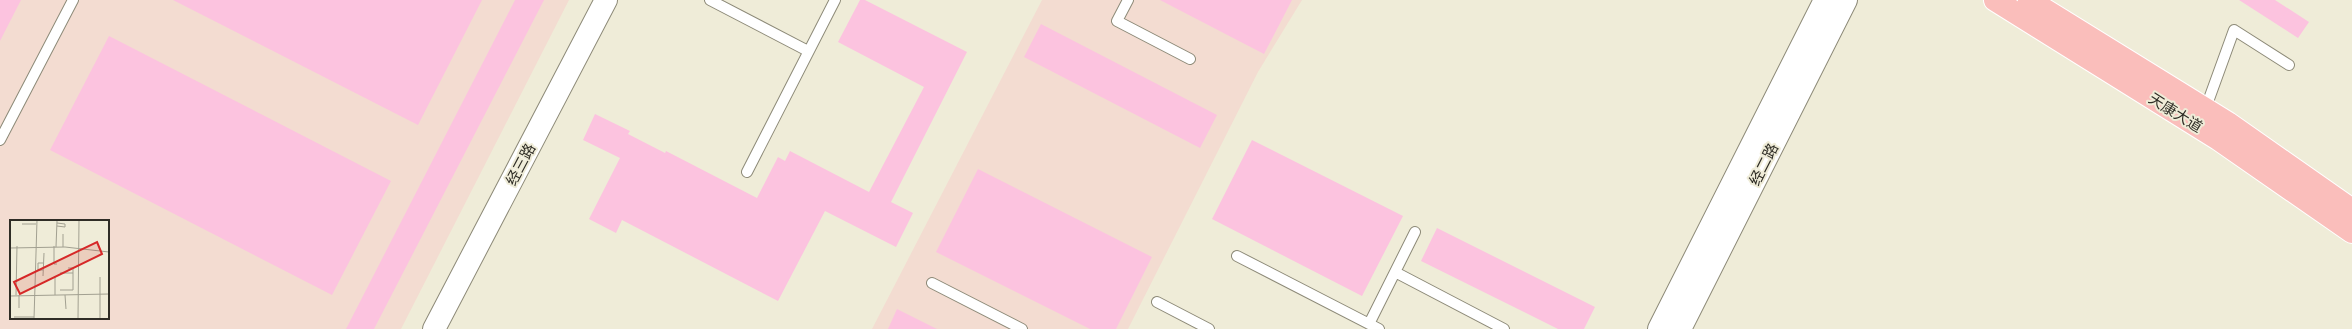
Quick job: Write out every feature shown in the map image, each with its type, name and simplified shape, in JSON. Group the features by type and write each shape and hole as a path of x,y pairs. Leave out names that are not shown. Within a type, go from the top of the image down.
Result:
{"main road":[{"name":"天康大道","path":"1995,0 2202,118 2352,210"},
{"name":"天康大道","path":"2029,0 2202,118 2352,232"}],"street":[{"name":"经三路","path":"434,329 606,0"},
{"name":"经二路","path":"1659,329 1825,0"},
{"name":"经二路","path":"1680,329 1846,0"}],"lane":[{"path":"0,140 73,0"},
{"path":"710,0 808,51"},
{"path":"747,172 835,0"},
{"path":"1128,0 1117,21 1190,59"},
{"path":"2202,118 2234,30 2289,65"},
{"path":"1369,324 1415,232"},
{"path":"1237,256 1379,329"},
{"path":"1395,272 1504,329"},
{"path":"932,283 1008,326 1022,329"},
{"path":"1157,302 1209,329"}],"shaded area":[{"path":"0,0 569,0 401,329 0,329"},
{"path":"1042,0 1302,0 1258,72 1128,329 872,329"}],"building":[{"path":"0,0 21,0 0,41"},
{"path":"173,0 482,0 418,125"},
{"path":"515,0 544,0 374,329 346,329"},
{"path":"860,0 865,0 967,52 891,202 913,213 896,247 825,211 778,301 622,220 616,233 589,219 620,158 583,140 595,114 630,131 628,134 665,153 666,151 757,198 778,157 785,161 790,151 869,192 924,87 838,42"},
{"path":"1160,0 1292,0 1264,54"},
{"path":"2239,0 2275,0 2309,22 2298,38"},
{"path":"1041,24 1217,115 1200,148 1024,57"},
{"path":"109,36 391,181 332,295 50,150"},
{"path":"1252,140 1403,216 1362,296 1212,219"},
{"path":"978,169 1152,257 1116,329 1090,329 936,252"},
{"path":"1437,228 1595,307 1584,329 1558,329 1421,261"},
{"path":"897,309 937,329 888,329"}]}
